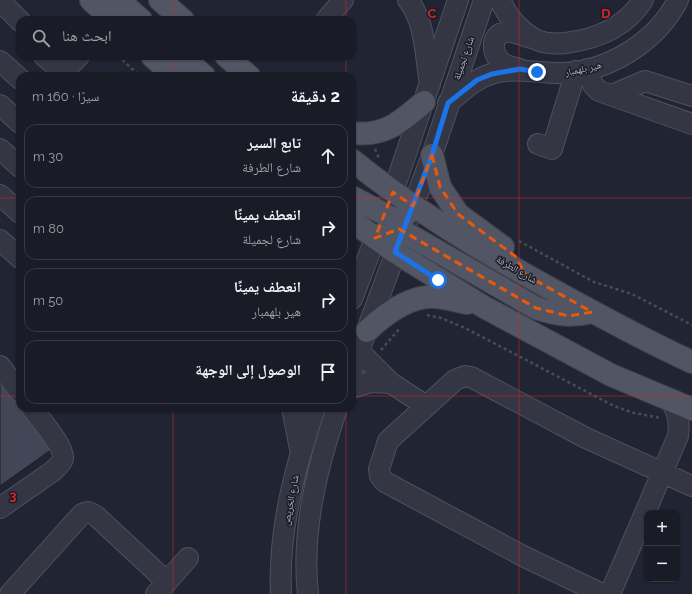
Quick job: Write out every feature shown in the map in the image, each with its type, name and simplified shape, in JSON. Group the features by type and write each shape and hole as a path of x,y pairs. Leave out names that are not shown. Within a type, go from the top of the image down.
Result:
{"main road":[{"path":"160,0 178,16"},
{"path":"104,10 126,16"},
{"path":"156,60 170,72"},
{"path":"186,60 200,72"},
{"path":"231,60 244,72"},
{"path":"356,134 364,135 389,129 405,119 427,95"},
{"path":"432,155 440,187 458,214 515,256 526,275"},
{"name":"شارع الطرفة","path":"356,163 413,206 526,275 592,312 692,362"},
{"path":"356,199 384,215 399,219 407,215 413,206"},
{"path":"356,224 395,252 484,306 611,375 692,409"},
{"path":"376,238 391,230 404,230 536,308 554,314 569,316 592,312"},
{"path":"367,331 387,313 411,301 435,297 484,306"}],"street":[{"path":"329,16 343,0"},
{"path":"408,0 414,8 421,26 427,95"},
{"path":"356,289 393,192 458,0"},
{"name":"شارع لجميلة","path":"395,252 432,155 448,103 484,0"},
{"path":"500,0 516,25 534,39"},
{"path":"520,69 504,65 494,54 493,47 495,40 500,34 507,32 555,44 584,40 602,35 621,23 640,6 643,0"},
{"name":"هير بلهمبار","path":"448,103 477,80 492,74 520,69 537,72 565,73 610,62 643,42 660,25 678,0"},
{"path":"0,1 16,17"},
{"path":"49,60 63,72"},
{"path":"67,72 76,60"},
{"path":"0,61 16,75"},
{"path":"582,70 596,90 692,124"},
{"path":"538,144 552,149 582,70"},
{"path":"612,95 645,81 691,88"},
{"path":"0,105 16,119"},
{"path":"0,149 16,163"},
{"path":"0,195 16,209"},
{"path":"0,240 16,254"},
{"path":"356,366 365,358 367,331 395,252"},
{"path":"365,358 391,383 426,406"},
{"path":"0,366 16,387"},
{"path":"602,594 523,556 382,479 379,468 388,441 455,380 465,376 471,377 580,435 692,486"},
{"path":"356,387 370,382 391,383"},
{"path":"610,594 662,473 683,430 678,413 670,400"},
{"path":"0,508 61,463 63,457 60,447 35,412"},
{"path":"293,412 300,453"},
{"name":"شارع الخريص","path":"281,594 285,524 294,476 314,412"},
{"path":"308,594 306,551 315,485 336,412"},
{"path":"10,594 82,514 88,512 95,515 162,588 188,558"}],"path":[{"path":"122,60 136,72"},
{"path":"517,240 594,282 632,294 692,325"},
{"path":"420,317 426,315 441,318 465,328 614,406 634,413 661,418 683,430"},
{"path":"365,358 385,343 404,325"}],"highlighted area":[{"path":"432,155 440,187 458,214 515,256 526,275 592,312 569,316 536,308 399,229 375,238 393,192 413,206"}],"building":[{"path":"0,374 16,396 16,412 29,412 55,447 0,486"}],"route":[{"path":"438,280 395,252 432,155 448,103 477,80 492,74 520,69 537,72"}]}
